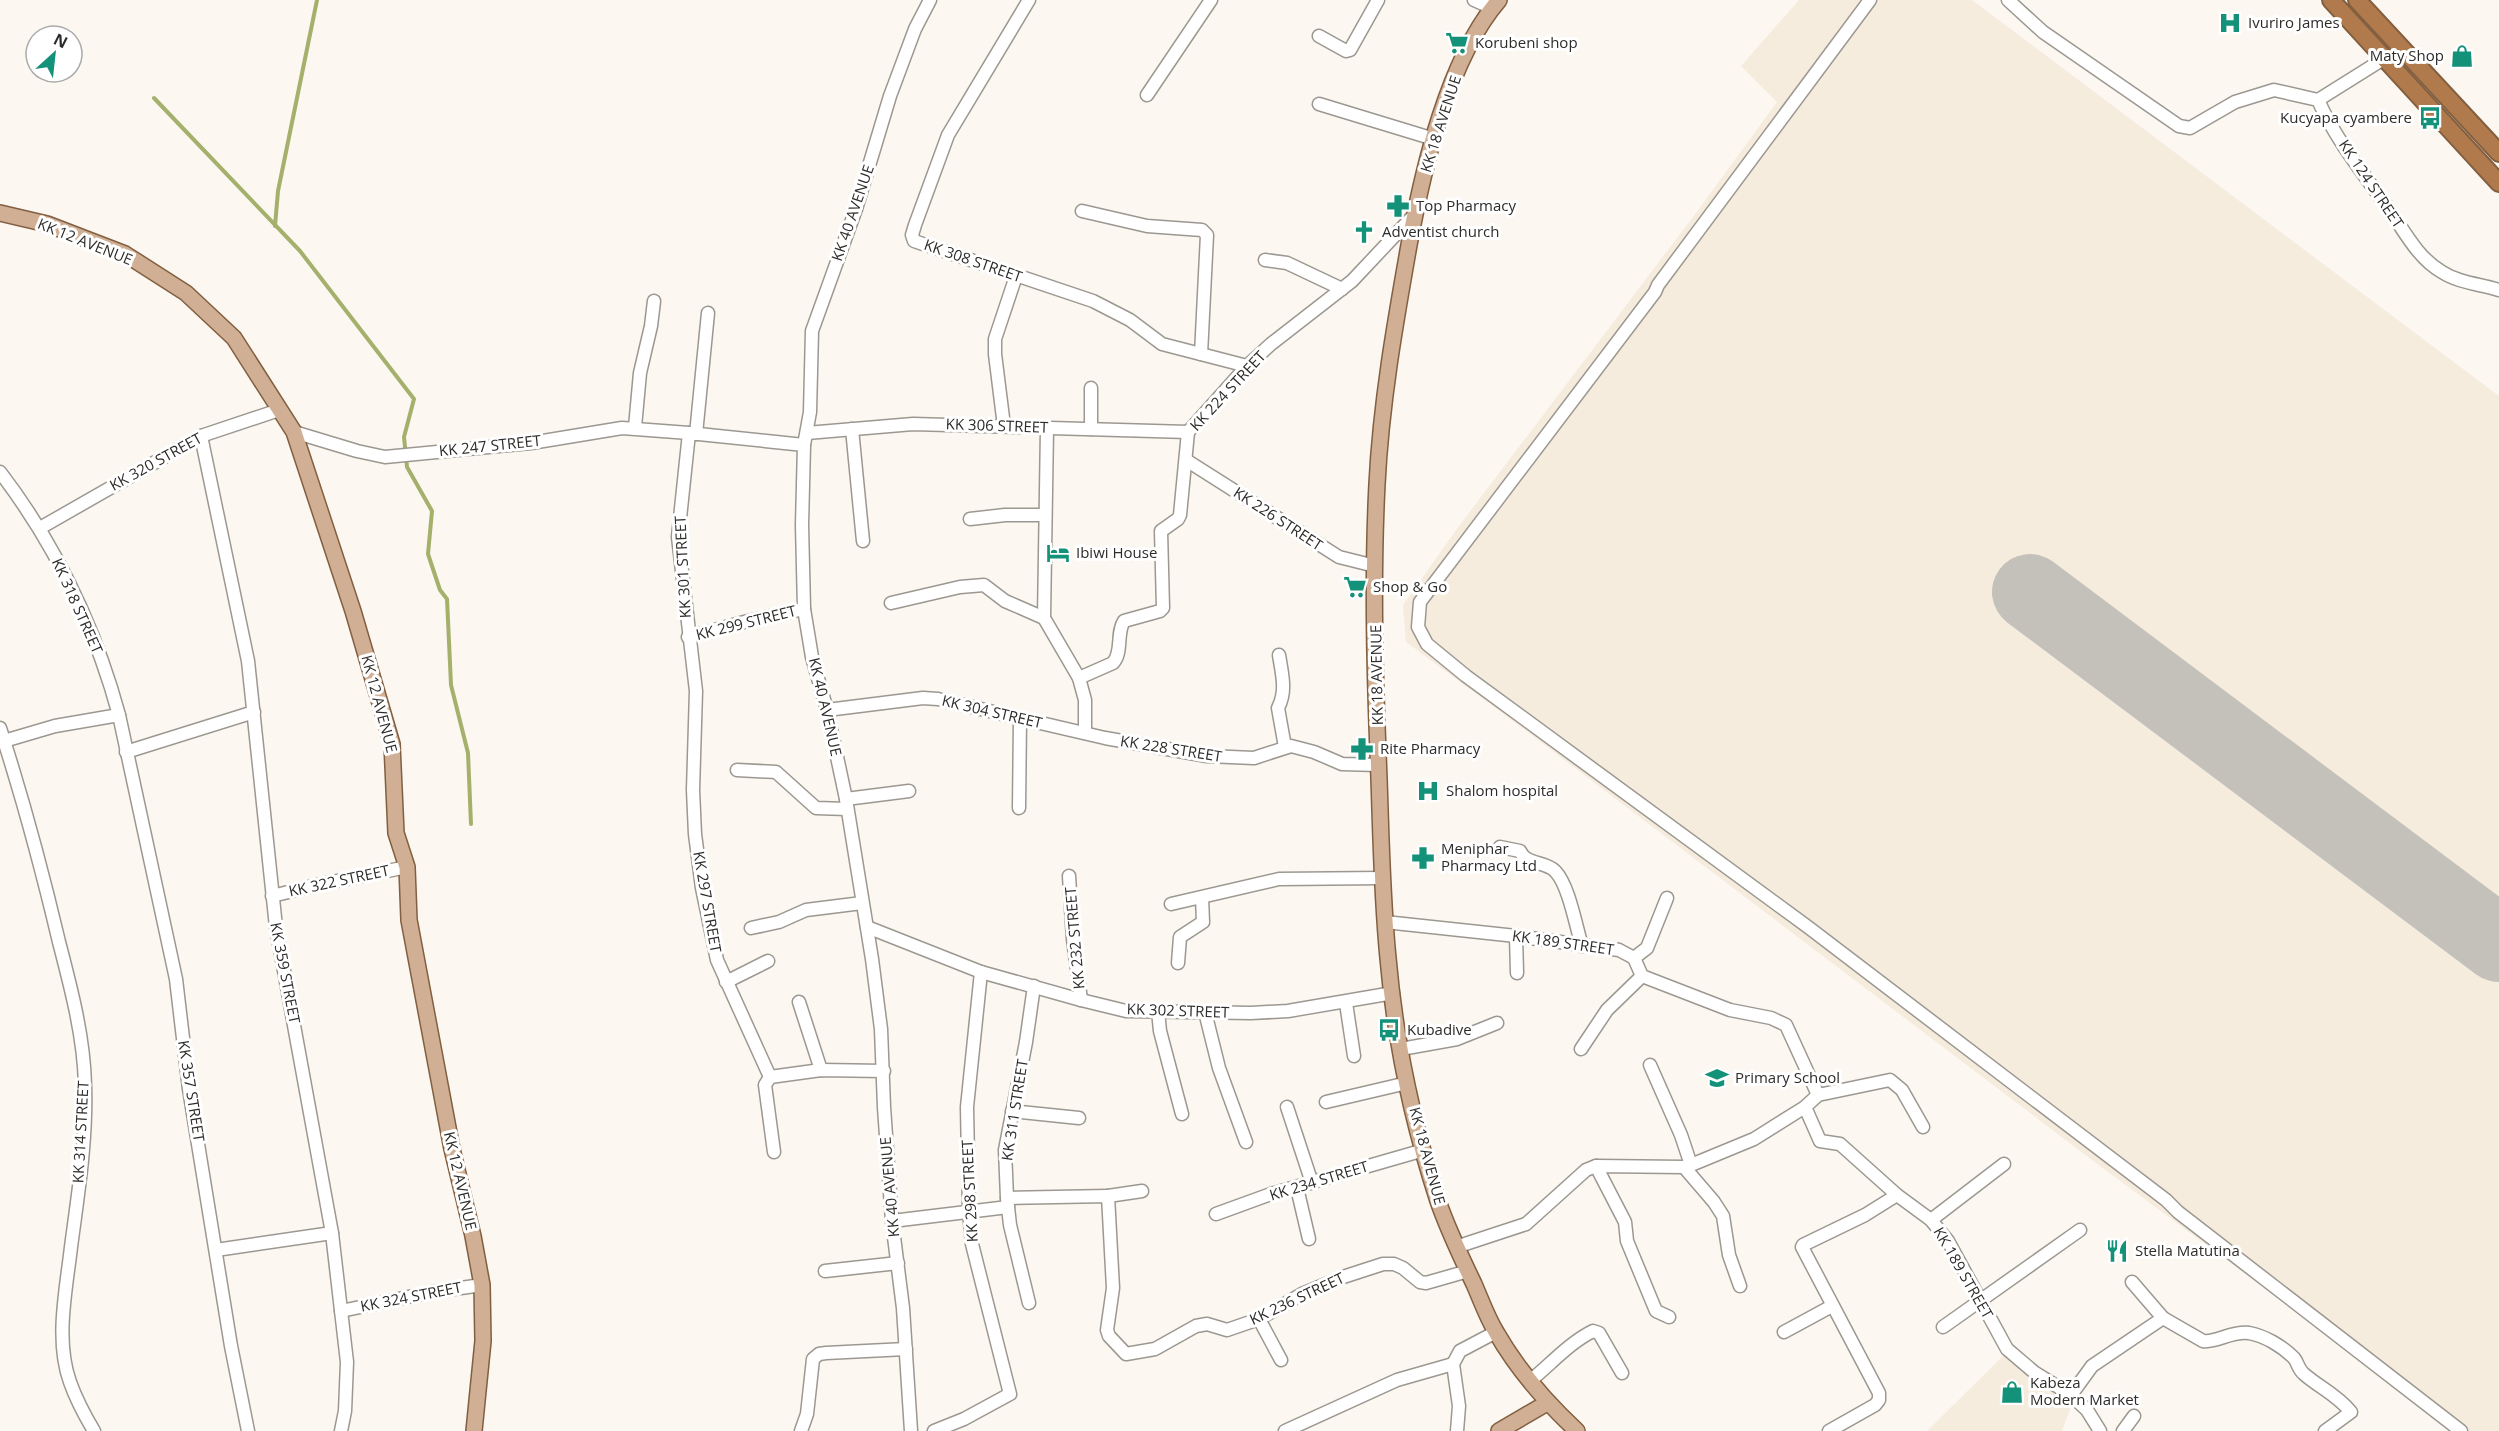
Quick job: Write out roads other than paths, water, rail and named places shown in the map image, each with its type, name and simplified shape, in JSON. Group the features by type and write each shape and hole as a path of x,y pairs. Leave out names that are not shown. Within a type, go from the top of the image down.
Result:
{"highway":[{"path":"2331,0 2497,178"},
{"path":"2357,0 2499,153"}],"main road":[{"name":"KK 18 AVENUE","path":"1494,3 1457,74 1434,139 1415,214 1389,357 1377,483 1375,566 1378,765 1385,922 1407,1083 1438,1202 1456,1247 1496,1332 1547,1403 1577,1431"},
{"name":"KK 12 AVENUE","path":"0,213 47,224 125,254 186,293 234,338 294,432 353,611 389,733 396,795 396,833 407,867 409,920 452,1149 482,1285 483,1341 474,1431"},
{"path":"1499,1431 1547,1403"}],"street":[{"name":"KK 40 AVENUE","path":"911,1431 906,1349 892,1221 880,1017 846,804 827,710 812,657 804,609 802,525 806,439 810,411 812,332 815,318 856,209 890,96 915,29 930,0"},
{"name":"KK 308 STREET","path":"1029,0 948,135 912,235 918,243 1113,310 1162,344 1246,366"},
{"path":"1147,95 1211,0"},
{"path":"1319,36 1346,51 1350,50 1378,0"},
{"path":"1474,0 1494,3"},
{"path":"1870,0 1655,292 1420,602 1418,627 1427,644 1466,676 1808,927 2166,1200 2178,1212 2461,1431"},
{"path":"2008,0 2043,32 2179,126 2190,128 2235,102 2274,90 2318,100 2385,58"},
{"name":"KK 124 STREET","path":"2318,100 2360,172 2387,206 2411,244 2440,271 2456,280 2499,290"},
{"path":"1319,104 1434,139"},
{"path":"1082,211 1147,226 1202,230 1208,235 1201,354"},
{"name":"KK 224 STREET","path":"1079,678 1113,663 1117,658 1121,626 1124,621 1164,608 1161,531 1180,515 1188,432 1246,366 1342,289 1415,214"},
{"path":"1265,260 1287,263 1342,289"},
{"path":"1004,426 995,354 996,339 1001,317 1016,276"},
{"path":"635,427 640,373 651,326 654,301"},
{"name":"KK 301 STREET","path":"688,638 678,537 708,313"},
{"path":"1091,388 1091,429"},
{"name":"KK 320 STREET","path":"40,528 201,436 279,410"},
{"name":"KK 306 STREET","path":"806,439 852,429 913,424 1188,432"},
{"name":"KK 247 STREET","path":"294,432 357,452 385,457 531,443 635,427 692,434"},
{"path":"1047,428 1044,618 1079,678 1085,700 1085,733"},
{"path":"852,429 863,541"},
{"path":"692,434 806,439"},
{"name":"KK 359 STREET","path":"201,436 237,599 254,712 272,896 332,1233 347,1384 341,1431"},
{"name":"KK 226 STREET","path":"1186,460 1339,557 1375,566"},
{"name":"KK 318 STREET","path":"0,472 40,528 87,622 109,680 126,752"},
{"path":"970,519 1005,515 1044,515"},
{"path":"891,603 960,587 984,585 1005,601 1044,618"},
{"name":"KK 299 STREET","path":"688,638 748,621 804,609"},
{"name":"KK 297 STREET","path":"688,638 696,691 693,790 695,834 711,934 717,960 726,982 770,1077"},
{"path":"1279,655 1284,685 1283,698 1278,708 1285,747"},
{"name":"KK 304 STREET","path":"827,710 923,698 938,699 1085,733"},
{"path":"126,752 254,712"},
{"path":"4,741 66,723 119,715"},
{"path":"1018,808 1020,719"},
{"name":"KK 314 STREET","path":"0,728 38,854 64,962 81,1050 85,1084 82,1150 63,1320 69,1380 94,1431"},
{"name":"KK 228 STREET","path":"1085,733 1229,759 1264,756 1285,747 1301,747 1342,764 1378,765"},
{"name":"KK 357 STREET","path":"126,752 176,979 189,1089 231,1346 248,1431"},
{"path":"737,770 776,772 816,808 909,790"},
{"path":"1500,847 1520,851 1526,859 1556,872 1563,883 1582,946"},
{"name":"KK 322 STREET","path":"272,896 407,867"},
{"name":"KK 232 STREET","path":"1069,876 1081,1000"},
{"path":"1171,904 1279,879 1383,878"},
{"path":"1178,963 1180,937 1203,922 1202,898"},
{"path":"1634,958 1647,948 1666,898"},
{"path":"751,928 779,922 806,910 862,903"},
{"name":"KK 189 STREET","path":"1385,922 1619,950 1634,958 1642,976"},
{"name":"KK 302 STREET","path":"867,927 981,972 1126,1011 1288,1011 1346,1003 1393,993"},
{"path":"1516,936 1517,973"},
{"path":"726,982 768,961"},
{"name":"KK 298 STREET","path":"934,1431 964,1419 1010,1394 972,1244 969,1211 967,1107 981,972"},
{"path":"1581,1049 1607,1010 1642,976 1730,1010 1771,1018 1786,1025 1818,1095"},
{"name":"KK 311 STREET","path":"1029,1303 1007,1202 1005,1150 1026,1042 1034,986"},
{"path":"799,1002 821,1070"},
{"path":"1346,1003 1354,1056"},
{"path":"1158,1011 1182,1114"},
{"path":"1205,1012 1220,1068 1246,1143"},
{"path":"1401,1049 1457,1039 1497,1023"},
{"path":"1650,1065 1681,1135 1688,1166 1723,1216 1729,1256 1740,1286"},
{"path":"774,1152 765,1085 770,1077 821,1070 884,1071"},
{"path":"1456,1247 1526,1224 1586,1170 1596,1166 1688,1166 1754,1139 1805,1107 1818,1095 1890,1080 1902,1090 1923,1127"},
{"path":"1326,1102 1407,1083"},
{"path":"1287,1107 1312,1183"},
{"name":"KK 189 STREET","path":"1805,1107 1820,1141 1840,1144 1897,1195 1931,1220 1948,1241 2007,1349 2034,1372 2071,1395 2087,1410 2100,1431"},
{"path":"1012,1111 1079,1118"},
{"name":"KK 234 STREET","path":"1216,1214 1424,1150"},
{"path":"1931,1220 2004,1164"},
{"path":"1596,1166 1625,1222 1627,1242 1656,1311 1669,1317"},
{"path":"1297,1188 1309,1239"},
{"path":"892,1221 969,1211 1007,1202 1108,1196 1142,1191"},
{"path":"1828,1431 1875,1405 1879,1400 1879,1393 1803,1252 1803,1245 1865,1215 1897,1195"},
{"name":"KK 236 STREET","path":"1108,1196 1113,1288 1107,1330 1109,1336 1126,1354 1155,1349 1196,1326 1207,1324 1227,1330 1259,1320 1302,1294 1383,1264 1394,1264 1403,1268 1420,1282 1426,1283 1468,1272"},
{"path":"1943,1327 2080,1230"},
{"path":"216,1250 332,1233"},
{"path":"825,1271 898,1263"},
{"path":"2132,1282 2163,1318 2203,1341 2238,1333 2261,1336 2276,1344 2295,1359 2302,1373 2337,1397 2351,1412 2329,1429"},
{"name":"KK 324 STREET","path":"341,1311 421,1294 482,1285"},
{"path":"1784,1332 1832,1306"},
{"path":"2071,1395 2092,1366 2163,1318"},
{"path":"1259,1320 1281,1359"},
{"path":"1530,1381 1555,1361 1575,1340 1593,1331 1599,1333 1622,1373"},
{"path":"1457,1431 1459,1406 1453,1364 1460,1352 1496,1332"},
{"path":"801,1431 807,1414 813,1359 819,1354 906,1349"},
{"path":"1285,1431 1397,1380 1453,1364"},
{"path":"2123,1431 2134,1416"}],"waterway":[{"path":"275,226 278,191 317,0"},
{"path":"154,98 300,251 414,399 404,437 407,467 432,511 428,554 440,590 447,599 451,685 468,753 471,824"}],"place":[{"name":"Ivuriro James","path":"2230,23"},
{"name":"Korubeni shop","path":"1457,43"},
{"name":"Maty Shop","path":"2462,56"},
{"name":"Kucyapa cyambere","path":"2430,118"},
{"name":"Top Pharmacy","path":"1398,206"},
{"name":"Adventist church","path":"1364,232"},
{"name":"Ibiwi House","path":"1058,553"},
{"name":"Shop & Go","path":"1355,587"},
{"name":"Rite Pharmacy","path":"1362,749"},
{"name":"Shalom hospital","path":"1428,791"},
{"name":"Meniphar Pharmacy Ltd","path":"1423,858"},
{"name":"Kubadive","path":"1389,1030"},
{"name":"Primary School","path":"1717,1078"},
{"name":"Stella Matutina","path":"2117,1251"},
{"name":"Kabeza Modern Market","path":"2012,1392"}]}
